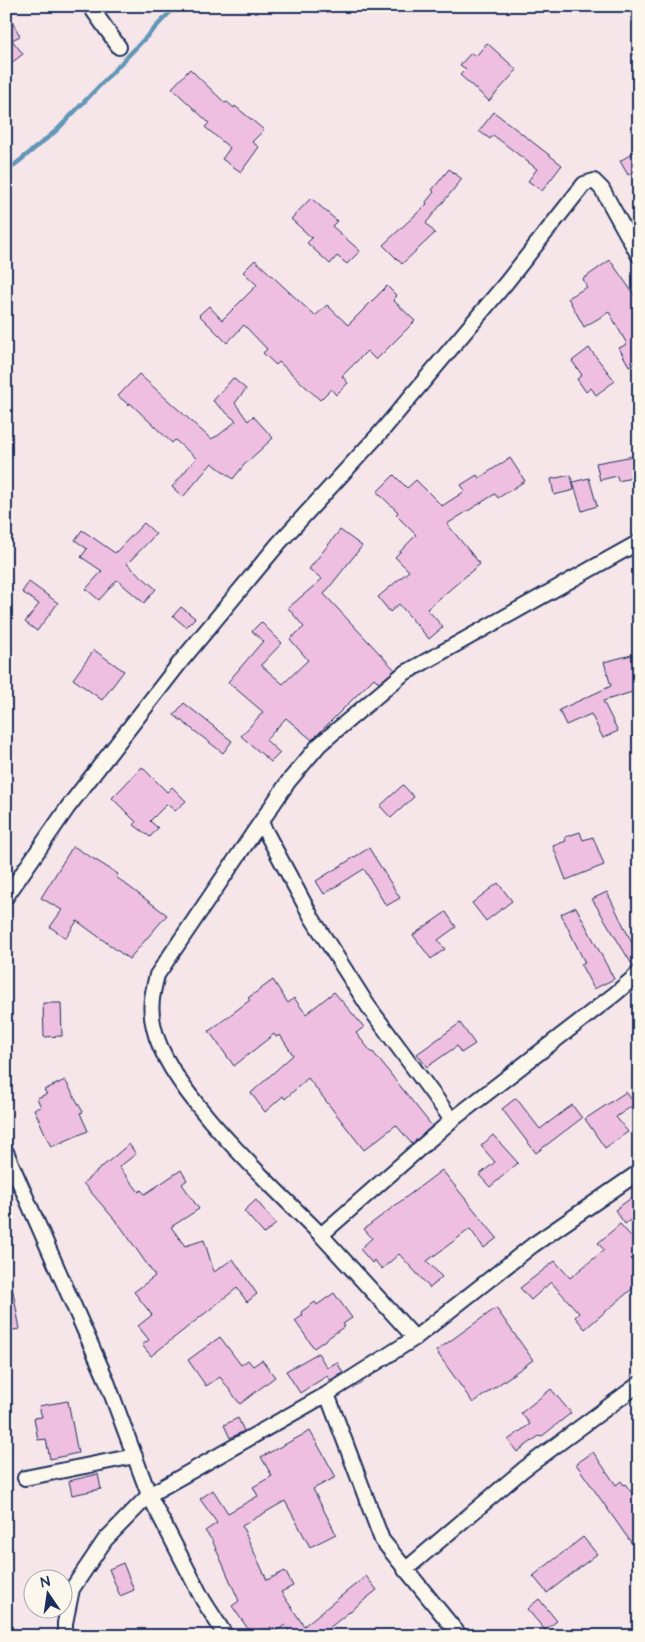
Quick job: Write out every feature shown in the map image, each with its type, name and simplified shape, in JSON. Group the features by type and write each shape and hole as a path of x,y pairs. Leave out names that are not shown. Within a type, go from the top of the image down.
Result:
{"street":[{"path":"90,6 120,47"},
{"path":"6,897 68,806 182,660 279,543 400,409 506,283 584,184 594,181 602,189 639,256"},
{"path":"415,1338 321,1235 213,1123 169,1065 154,1029 150,1000 157,975 288,782 319,745 403,674 639,542"},
{"path":"260,823 312,918 368,1006 452,1120"},
{"path":"321,1235 452,1120 615,994 639,973"},
{"path":"6,1152 106,1379 149,1496 203,1600 226,1636"},
{"path":"65,1636 65,1623 72,1589 105,1540 149,1496 327,1394 415,1338 533,1245 639,1172"},
{"path":"405,1570 524,1469 639,1384"},
{"path":"327,1394 382,1540 460,1636"},
{"path":"25,1478 135,1456"}],"building":[{"path":"6,11 20,36 12,40 23,54 6,67"},
{"path":"487,43 517,70 489,101 460,75 466,69 460,65 471,53 476,56"},
{"path":"190,69 225,103 227,102 234,108 235,106 264,130 252,142 259,147 241,172 222,159 230,148 205,127 209,123 172,88"},
{"path":"494,112 562,165 542,191 528,181 537,169 493,135 490,139 479,131"},
{"path":"639,149 639,169 628,175 620,161"},
{"path":"449,169 462,179 426,223 435,233 402,264 383,245 427,204 426,202 434,192 432,190"},
{"path":"311,198 337,221 332,226 360,251 347,264 337,256 330,264 307,243 312,238 291,219"},
{"path":"255,260 315,316 327,305 348,325 387,286 397,296 393,300 415,321 376,360 367,351 342,376 348,383 336,395 331,389 320,400 279,362 276,365 263,353 267,349 244,325 227,343 199,315 209,306 222,320 257,285 243,272"},
{"path":"610,260 635,296 639,310 639,364 637,361 629,366 619,348 627,344 609,312 584,327 568,298 587,287 583,279"},
{"path":"589,348 615,381 596,395 591,388 586,392 577,379 582,375 572,361"},
{"path":"139,374 211,439 236,421 213,401 233,378 246,389 235,403 248,421 253,416 273,438 244,465 233,479 212,463 183,497 172,487 196,458 175,440 172,443 130,403 129,405 118,396"},
{"path":"639,455 639,472 631,473 632,478 618,481 617,476 600,480 596,463"},
{"path":"510,458 525,481 498,498 495,494 447,524 480,564 427,609 443,627 429,639 399,604 390,612 378,597 409,571 395,557 416,535 396,515 398,512 377,492 394,475 407,488 416,480 442,506 465,491 461,485 477,475 479,478"},
{"path":"571,475 574,490 554,495 551,479"},
{"path":"589,478 597,506 582,511 573,482"},
{"path":"144,523 156,534 127,564 156,589 144,603 117,580 99,600 86,589 102,571 81,557 87,549 75,540 82,530 115,553"},
{"path":"340,530 362,546 324,594 395,670 379,683 374,678 312,740 286,718 266,740 280,753 271,762 241,736 263,712 228,682 263,641 252,631 261,622 282,643 261,665 283,684 308,660 290,639 304,627 288,608 322,579 309,569"},
{"path":"29,582 58,603 37,631 25,622 39,604 22,592"},
{"path":"181,607 195,618 186,627 173,616"},
{"path":"94,650 124,671 102,700 73,679"},
{"path":"639,653 639,690 603,701 618,731 603,738 591,714 566,725 559,710 611,686 604,662"},
{"path":"184,703 232,741 223,753 174,715"},
{"path":"142,767 167,792 172,787 186,801 175,811 167,804 150,821 158,828 150,837 134,825 136,822 112,798"},
{"path":"403,785 414,797 391,818 380,806"},
{"path":"580,832 583,840 593,837 604,865 566,880 553,846 566,841 565,837"},
{"path":"73,846 118,874 116,877 167,915 129,959 77,921 66,938 50,927 62,910 41,898"},
{"path":"369,848 400,898 386,906 364,869 324,894 316,881"},
{"path":"498,883 512,901 486,921 472,903"},
{"path":"607,892 633,945 639,942 639,962 633,966 592,899"},
{"path":"576,907 614,979 594,989 581,965 585,963 561,914"},
{"path":"446,912 456,927 438,940 445,949 431,959 413,935"},
{"path":"273,980 288,1003 294,998 306,1014 334,992 364,1027 356,1033 432,1126 412,1144 396,1125 364,1150 308,1078 285,1099 283,1096 265,1112 251,1093 293,1055 280,1035 276,1037 274,1034 234,1066 209,1031 250,1000 248,998"},
{"path":"43,1003 61,1003 62,1036 44,1037"},
{"path":"460,1023 475,1044 461,1053 457,1046 427,1067 417,1054"},
{"path":"65,1080 83,1112 80,1113 88,1131 51,1147 34,1109 41,1107 37,1098 47,1094 44,1090"},
{"path":"626,1092 635,1104 616,1117 628,1132 605,1148 585,1119"},
{"path":"516,1098 540,1129 572,1105 582,1118 536,1153 502,1109"},
{"path":"493,1135 518,1163 490,1187 479,1175 495,1162 481,1146"},
{"path":"129,1144 136,1154 119,1167 139,1192 141,1190 145,1194 181,1170 187,1180 182,1184 199,1209 171,1227 185,1246 204,1240 214,1272 233,1259 257,1294 247,1302 237,1288 151,1356 142,1345 149,1340 138,1326 152,1315 134,1292 155,1276 121,1227 83,1183"},
{"path":"442,1170 497,1238 484,1248 470,1229 427,1261 442,1277 430,1288 399,1254 382,1269 374,1260 372,1263 360,1249 372,1238 364,1229"},
{"path":"639,1192 639,1214 625,1224 615,1210"},
{"path":"256,1200 276,1224 264,1234 244,1211"},
{"path":"620,1224 639,1245 639,1283 585,1329 575,1317 579,1313 551,1282 531,1300 520,1288 555,1261 570,1278 604,1250 598,1243"},
{"path":"6,1286 12,1286 20,1329 6,1331"},
{"path":"334,1293 352,1318 343,1324 345,1326 314,1348 295,1321 303,1315 301,1312 315,1302 317,1305"},
{"path":"496,1308 533,1360 473,1403 436,1351"},
{"path":"220,1337 241,1365 248,1360 253,1366 262,1360 275,1377 240,1404 220,1377 206,1386 188,1360"},
{"path":"318,1353 327,1368 337,1362 343,1373 330,1380 327,1376 300,1393 286,1371"},
{"path":"551,1389 571,1413 541,1437 539,1436 517,1452 508,1440 530,1424 521,1413"},
{"path":"68,1401 78,1453 50,1459 46,1439 38,1440 34,1418 42,1417 39,1406"},
{"path":"238,1418 244,1431 230,1438 224,1425"},
{"path":"310,1431 336,1477 313,1489 336,1534 310,1547 285,1501 242,1526 267,1580 285,1571 293,1586 281,1592 304,1626 366,1576 377,1590 319,1636 292,1636 285,1625 275,1632 271,1627 267,1630 265,1628 253,1636 232,1606 239,1601 212,1540 205,1531 217,1523 200,1499 213,1490 228,1513 258,1496 253,1487 272,1476 261,1457"},
{"path":"593,1452 616,1485 621,1481 639,1502 639,1554 576,1464"},
{"path":"98,1474 101,1489 72,1495 69,1481"},
{"path":"583,1537 597,1554 547,1593 533,1576"},
{"path":"123,1563 134,1590 120,1596 109,1569"},
{"path":"539,1599 557,1621 545,1630 527,1609"}],"waterway":[{"path":"6,172 57,130 176,6"}]}
